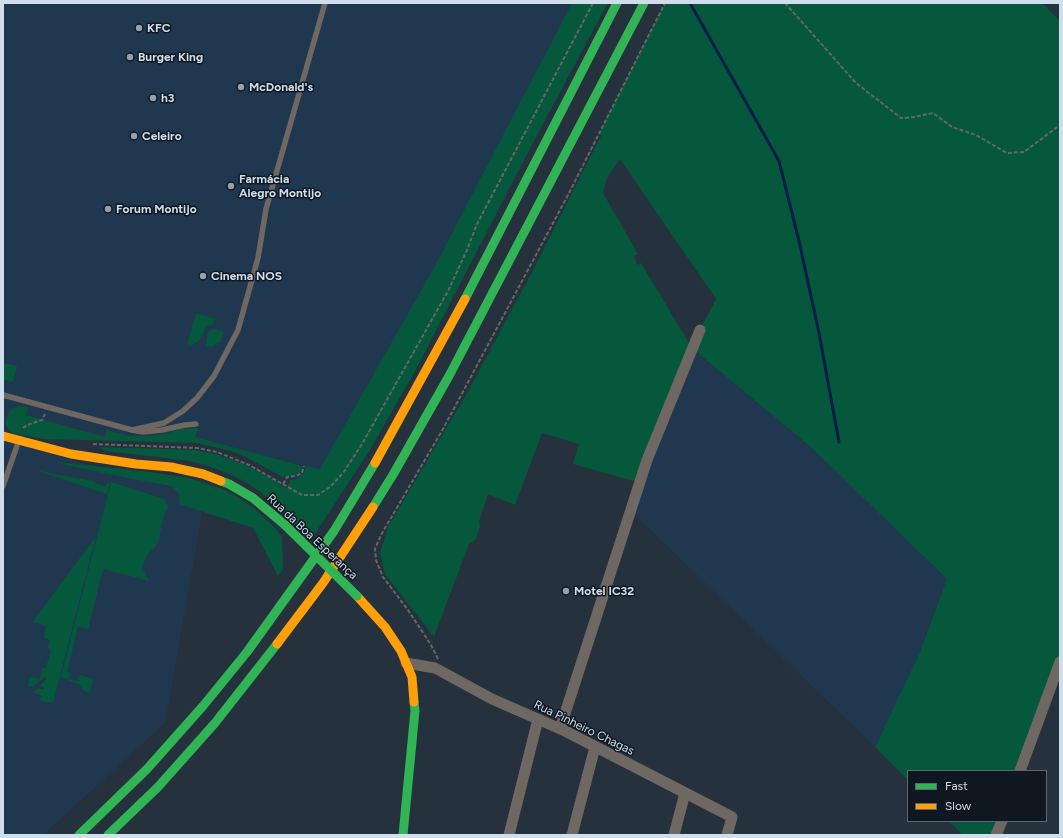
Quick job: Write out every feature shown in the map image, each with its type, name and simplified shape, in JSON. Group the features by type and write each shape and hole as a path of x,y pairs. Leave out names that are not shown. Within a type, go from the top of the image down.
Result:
{"main road":[{"path":"79,835 147,769 203,706 247,652 334,531 379,456 479,273 617,3"},
{"path":"108,835 158,787 182,761 258,671 323,583 371,510 412,442 452,369 644,3"},
{"name":"Rua da Boa Esperança","path":"3,436 71,454 136,464 171,467 203,474 229,484 246,494 285,525 357,596 385,627 401,651 412,677 415,711 403,835"}],"street":[{"path":"560,729 648,460 700,330"},
{"path":"1020,770 1060,662"},
{"name":"Rua Pinheiro Chagas","path":"406,663 435,668 492,699 560,729 732,817 727,835"},
{"path":"509,835 538,719"},
{"path":"572,835 595,747"},
{"path":"674,835 685,793"},
{"path":"996,835 1002,822"}],"lane":[{"path":"132,430 164,423 183,411 197,398 214,376 238,330 258,258 266,209 325,3"},
{"path":"3,402 4,395 143,432 196,424"},
{"path":"3,486 19,440"}],"path":[{"path":"89,444 197,448 232,457 266,473 302,495 318,495 330,487 362,444 448,291 477,224 593,3"},
{"path":"440,671 437,656 431,645 408,610 383,577 376,560 375,549 381,535 443,429 565,202 665,3"},
{"path":"785,3 856,83 901,118 933,113 952,127 976,135 1007,153 1024,152 1060,125"},
{"path":"19,440 22,429 26,425 42,420 49,408"},
{"path":"283,484 287,477 296,476 302,473 304,466"}],"shaded area":[{"path":"3,3 590,3 337,477 304,489 244,456 198,443 44,439 3,431"},
{"path":"692,348 812,448 947,579 920,652 875,747 634,514 647,460"},
{"path":"3,440 205,497 165,723 43,835 3,835"}],"green space":[{"path":"572,3 608,3 535,139 414,373 370,450 311,540 264,495 246,482 227,473 190,461 105,451 99,447 195,450 216,454 246,465 275,480 286,489 291,480 299,478 304,473 306,468 304,466 320,469 435,266"},
{"path":"665,3 1042,3 1060,21 1060,660 1017,770 907,770 907,779 875,747 920,652 947,579 812,448 692,348 716,299 620,159 606,181 603,193 638,254 634,256 637,265 641,263 689,343 637,482 573,464 579,444 542,433 515,505 488,494 479,522 480,526 476,539 469,544 434,637 385,574 380,553 388,527 466,395 532,272 601,136 599,133"},
{"path":"196,313 215,319 213,324 206,327 199,341 192,345 187,344"},
{"path":"213,329 221,330 224,333 220,342 212,347 206,345 206,343 208,332"},
{"path":"3,363 17,366 13,382 3,379"},
{"path":"18,406 28,407 26,415 105,437 107,429 131,436 142,436 162,435 181,429 198,428 195,437 303,467 300,473 285,478 244,456 198,443 44,439 12,433 6,425 6,420 9,412"},
{"path":"57,462 150,472 189,478 235,495 257,511 282,537 283,570 278,576 253,528 179,504 179,493 171,486"},
{"path":"35,470 92,481 105,486 110,483 107,494"},
{"path":"111,482 164,499 168,507 162,521 159,540 155,547 147,555 142,567 149,581 103,569 88,629 78,627 67,672 70,673 69,679 79,681 80,675 93,679 90,693 84,691 80,685 61,677"},
{"path":"96,536 53,703 40,701 41,695 34,693 37,689 44,689 44,687 40,686 47,678 45,678 47,675 35,685 27,688 30,677 40,679 42,668 46,668 51,650 49,648 47,650 49,640 44,638 46,626 33,622"},
{"path":"950,822 996,822 990,835 963,835"}],"waterway":[{"path":"690,3 779,161 799,241 819,333 839,442"}],"traffic: fast":[{"path":"465,299 617,3"},
{"path":"373,507 449,376 644,3"},
{"path":"79,835 147,769 203,706 247,652 334,531 375,463"},
{"path":"221,481 253,498 285,525"},
{"path":"285,525 357,596"},
{"path":"108,835 158,787 215,723 277,644"},
{"path":"403,835 415,711 414,702"}],"traffic: slow":[{"path":"375,463 465,299"},
{"path":"3,436 71,454 136,464 171,467 203,474 221,481"},
{"path":"277,644 323,583 373,507"},
{"path":"357,596 385,627 401,651 412,677 414,702"}],"place":[{"name":"KFC","path":"139,28"},
{"name":"Burger King","path":"130,57"},
{"name":"McDonald's","path":"241,87"},
{"name":"h3","path":"153,98"},
{"name":"Celeiro","path":"134,136"},
{"name":"Farmácia Alegro Montijo","path":"231,186"},
{"name":"Forum Montijo","path":"108,209"},
{"name":"Cinema NOS","path":"203,276"},
{"name":"Motel IC32","path":"566,591"}]}
